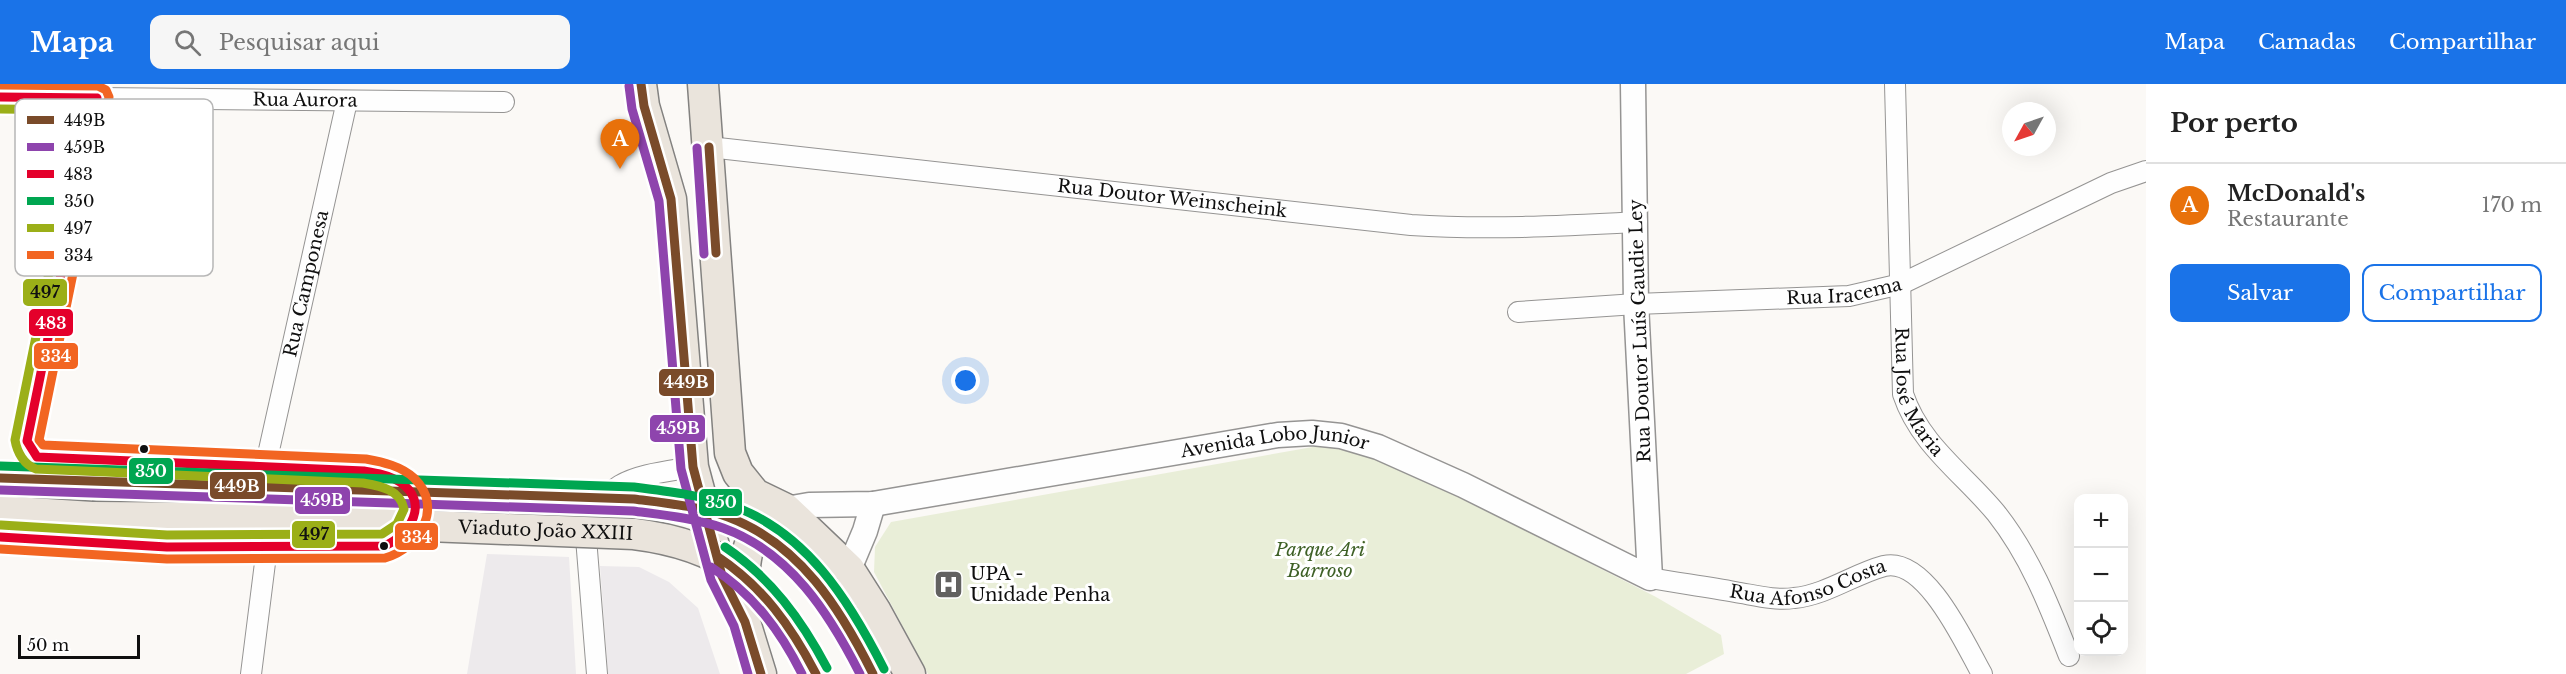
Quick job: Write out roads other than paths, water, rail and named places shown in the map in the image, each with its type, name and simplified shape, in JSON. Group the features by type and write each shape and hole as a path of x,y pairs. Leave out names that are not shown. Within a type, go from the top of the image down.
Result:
{"main road":[{"path":"641,84 644,106 671,200 693,467 722,576 745,622 761,674"},
{"path":"703,84 730,453 746,486 755,494 786,510 842,561 876,610 910,674"},
{"name":"Rua Aurora","path":"0,98 97,98"},
{"path":"0,537 167,548 384,546 395,543 410,530 416,506 411,492 401,483 384,475 364,471 36,457 27,441 61,276"},
{"path":"0,478 634,499 664,502 727,517 768,538 800,561 844,619 873,674"},
{"path":"745,622 744,559 749,546 761,528 786,510"},
{"name":"Viaduto João XXIII","path":"0,511 92,517 224,518 634,534 659,537 711,554 733,567 770,599 812,665"},
{"path":"744,559 756,550 770,546 842,561"}],"street":[{"name":"Rua Doutor Luís Gaudie Ley","path":"1633,84 1636,304 1650,578"},
{"name":"Rua José Maria","path":"1895,84 1900,369 1903,394 1909,414 1924,438 1972,485 2021,547 2047,600 2069,656"},
{"name":"Rua Aurora","path":"97,98 180,99"},
{"name":"Rua Aurora","path":"213,99 504,102"},
{"name":"Rua Camponesa","path":"265,468 347,101"},
{"name":"Rua Doutor Weinscheink","path":"709,147 1412,225 1467,229 1636,222"},
{"name":"Rua Iracema","path":"1518,312 1636,304 1849,296 1900,284 2111,183 2146,171"},
{"name":"Avenida Lobo Junior","path":"786,510 809,505 873,504 1278,435 1312,432 1341,436 1378,447 1463,485 1650,578"},
{"path":"597,674 586,538 590,519 599,502 613,489 628,480 693,467"},
{"path":"842,561 865,531 873,504"},
{"path":"251,674 267,547"},
{"name":"Rua Afonso Costa","path":"1650,578 1768,598 1793,599 1809,596 1886,566 1901,566 1918,574 1932,590 1982,674"}],"place":[{"name":"McDonald's","path":"620,169"},
{"name":"UPA - Unidade Penha","path":"949,584"}],"park label":[{"name":"Parque Ari Barroso","path":"1320,560"}]}
